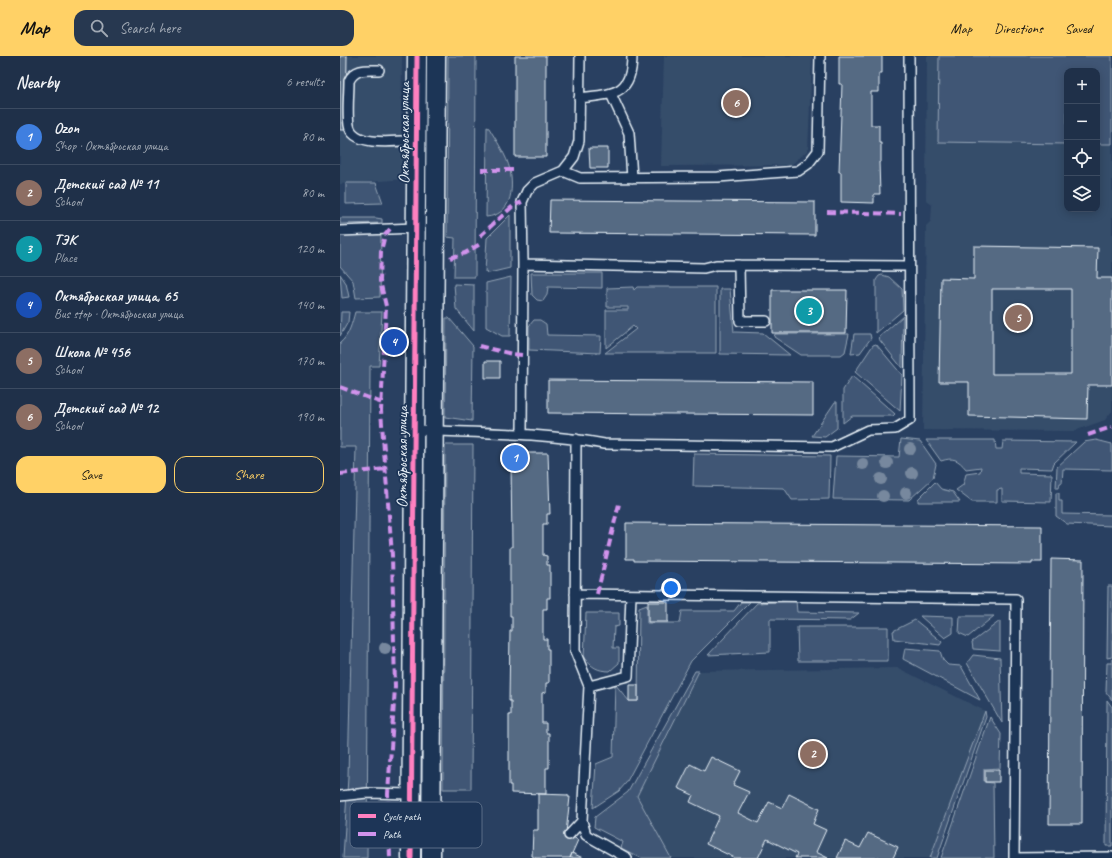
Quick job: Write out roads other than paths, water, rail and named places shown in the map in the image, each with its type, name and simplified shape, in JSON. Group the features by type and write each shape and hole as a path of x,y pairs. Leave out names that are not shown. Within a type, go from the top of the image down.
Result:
{"street":[{"name":"Октябрьская улица","path":"411,802 416,56"},
{"name":"Октябрьская улица","path":"431,802 436,56"},
{"name":"Октябрьская улица","path":"431,848 431,858"}],"lane":[{"path":"522,434 522,202 527,191 535,184 563,171 574,157 579,141 580,56"},
{"path":"579,98 611,94 621,89 632,72 632,56"},
{"path":"563,171 580,178 718,177 798,172 808,164 818,151 820,56"},
{"path":"414,430 522,434 576,439 604,444 832,447 868,430 895,429 910,420 908,266 909,56"},
{"path":"380,70 362,70 351,76 349,81 349,126 354,133 369,141 416,140"},
{"path":"611,94 629,133 632,178"},
{"path":"340,231 415,228"},
{"path":"523,264 704,268 716,265 908,266"},
{"path":"739,265 740,321 766,321"},
{"path":"576,439 575,651 589,686 582,821 586,835 627,858"},
{"path":"575,594 1016,599 1014,858 1112,857"},
{"path":"589,686 628,676 631,594"},
{"path":"340,796 367,793 411,794"},
{"path":"569,835 582,821"}],"place":[{"name":"Детский сад № 12","path":"736,103"},
{"name":"ТЭК","path":"809,311"},
{"name":"Школа № 456","path":"1018,318"},
{"name":"Октябрьская улица, 65","path":"394,342"},
{"name":"Ozon","path":"515,458"},
{"name":"Детский сад № 11","path":"813,754"}]}
